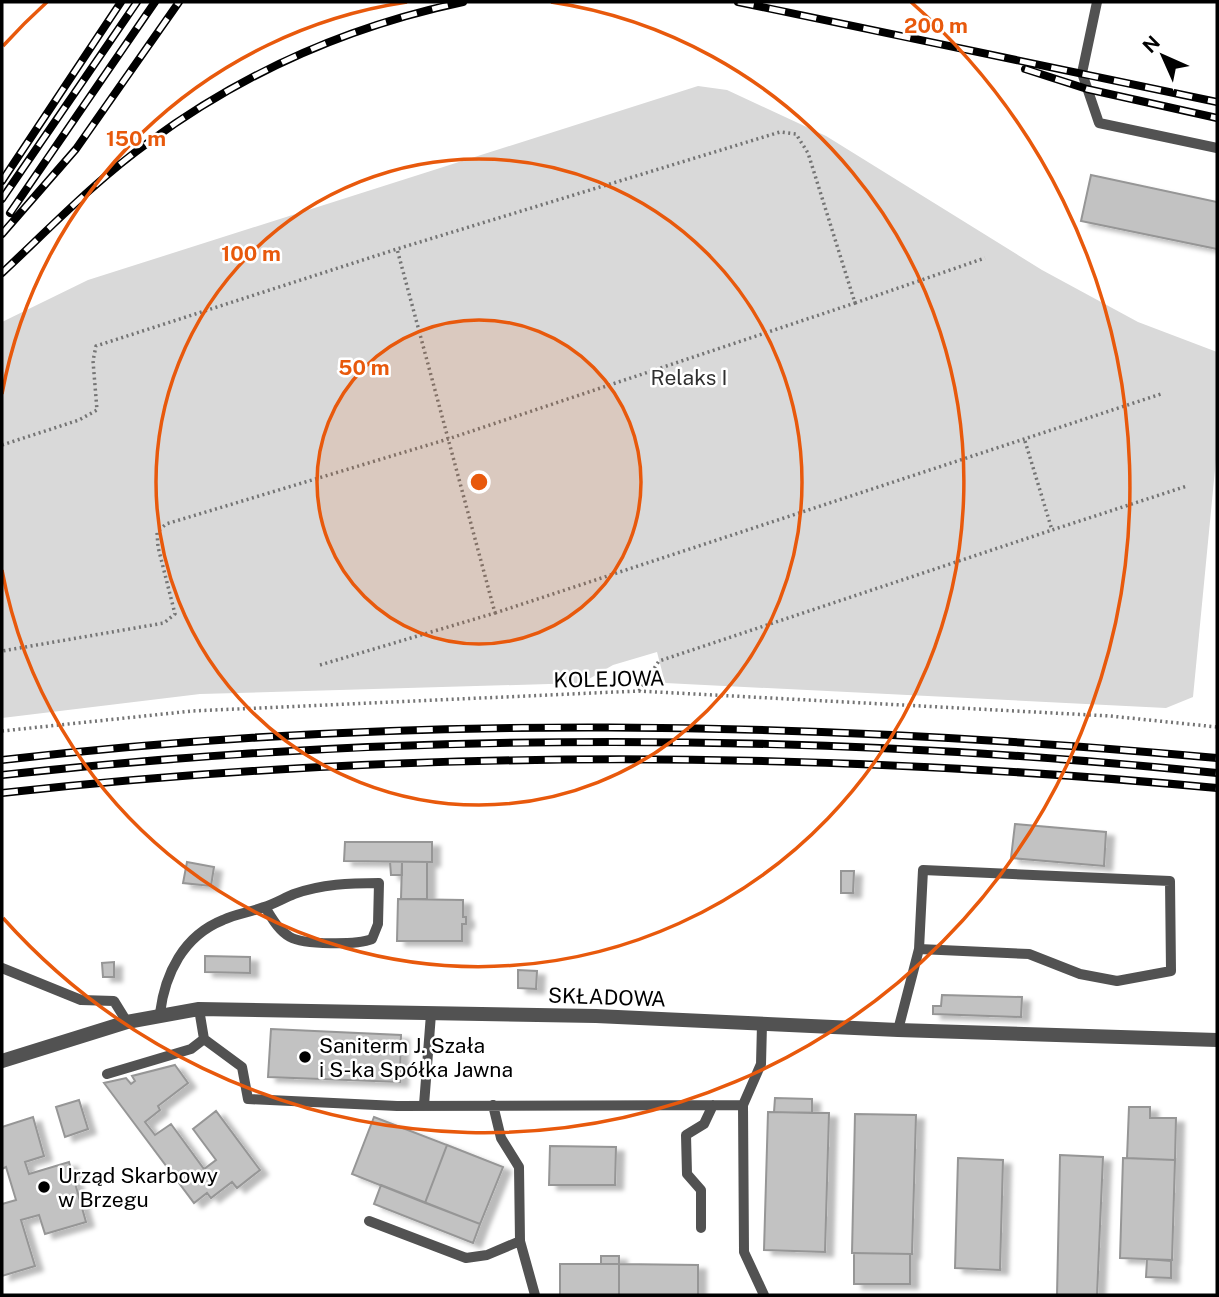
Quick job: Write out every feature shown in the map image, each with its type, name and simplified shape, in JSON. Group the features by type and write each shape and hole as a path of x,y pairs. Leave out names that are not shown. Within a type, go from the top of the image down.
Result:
{"street":[{"name":"SKŁADOWA","path":"2,1061 160,1013 199,1009 596,1016 898,1030 1217,1040"}],"lane":[{"path":"1097,2 1082,72 1099,123 1217,149"},
{"path":"898,1030 919,949 923,870 1170,881 1171,971 1117,981 1080,974 1029,954 919,949"},
{"path":"160,1013 163,987 176,960 192,939 221,920 265,907 295,894 341,883 380,883 378,924 372,939 359,944 291,938 277,926 265,907"},
{"path":"2,968 81,1000 114,1001 127,1022"},
{"path":"199,1009 204,1040 242,1067 248,1099 424,1105 743,1105"},
{"path":"424,1105 432,1014"},
{"path":"762,1024 761,1064 743,1105 744,1252 764,1295"},
{"path":"107,1074 191,1049 204,1040"},
{"path":"494,1105 502,1139 519,1167 520,1241 535,1295"},
{"path":"701,1228 701,1190 687,1174 686,1135 704,1124 713,1105"},
{"path":"369,1221 466,1258 487,1255 520,1241"}],"path":[{"path":"2,445 79,421 97,410 93,361 96,346 397,249 780,132 796,134 808,153 855,303"},
{"path":"397,249 495,613"},
{"path":"2,651 164,623 170,619 175,614 158,547 158,532 166,524 448,439 985,258"},
{"path":"320,666 495,613 1025,441 1161,394"},
{"path":"1025,441 1052,530"},
{"path":"638,691 659,661 1187,485"},
{"name":"KOLEJOWA","path":"2,732 192,711 638,691 1110,716 1217,727"}],"green space":[{"name":"Relaks I","path":"698,86 727,90 826,136 1042,270 1138,322 1217,352 1217,449 1193,697 1166,708 665,683 657,652 613,665 582,683 200,694 2,718 2,322 88,280"}],"building":[{"path":"1091,175 1217,202 1217,249 1081,221"},
{"path":"1015,824 1106,832 1104,866 1011,858"},
{"path":"345,842 432,842 432,862 344,861"},
{"path":"187,862 214,867 211,886 183,883"},
{"path":"390,862 402,862 402,875 391,875"},
{"path":"402,862 427,862 427,899 401,899"},
{"path":"841,871 854,871 853,893 841,893"},
{"path":"398,899 463,900 463,917 466,917 466,924 462,924 462,941 397,941"},
{"path":"205,956 250,957 250,973 205,972"},
{"path":"114,962 114,977 103,977 102,963"},
{"path":"518,970 537,971 536,989 518,988"},
{"path":"942,995 1022,997 1021,1017 933,1014 933,1006 941,1006"},
{"path":"271,1029 401,1035 400,1082 268,1077"},
{"path":"175,1065 188,1083 158,1106 160,1110 145,1122 155,1135 171,1124 204,1169 216,1160 193,1129 216,1111 260,1170 237,1188 232,1182 211,1198 207,1193 194,1203 104,1083 126,1078 131,1084 135,1081 132,1076"},
{"path":"775,1098 812,1099 812,1113 774,1112"},
{"path":"79,1100 88,1129 65,1137 56,1107"},
{"path":"1129,1107 1150,1107 1150,1118 1176,1118 1175,1160 1127,1158"},
{"path":"768,1112 829,1113 825,1252 764,1250"},
{"path":"855,1114 916,1115 912,1254 852,1253"},
{"name":"Urząd Skarbowy w Brzegu","path":"33,1117 44,1156 25,1162 29,1174 69,1162 86,1222 45,1234 39,1215 21,1220 35,1266 2,1276 2,1204 16,1200 6,1167 2,1169 2,1127"},
{"path":"374,1117 447,1145 425,1203 352,1174"},
{"path":"447,1145 503,1167 480,1224 425,1203"},
{"path":"550,1146 616,1147 615,1185 549,1185"},
{"path":"1060,1155 1103,1157 1097,1295 1057,1295"},
{"path":"958,1158 1003,1160 1000,1270 955,1268"},
{"path":"1123,1158 1175,1160 1172,1260 1120,1258"},
{"path":"381,1185 480,1224 473,1243 374,1204"},
{"path":"854,1253 910,1254 910,1284 854,1284"},
{"path":"601,1256 619,1256 619,1264 601,1264"},
{"path":"1147,1259 1171,1261 1171,1278 1146,1277"},
{"path":"560,1264 619,1264 619,1295 560,1295"},
{"path":"619,1264 698,1265 698,1295 619,1295"}],"railway":[{"path":"2,181 121,2"},
{"path":"2,199 137,2"},
{"path":"10,213 155,2"},
{"path":"2,234 76,149 179,2"},
{"path":"2,273 110,172 149,142 222,94 260,73 339,38 379,24 463,2"},
{"path":"738,2 1217,102"},
{"path":"1025,69 1087,89 1217,118"},
{"path":"2,760 154,745 305,735 457,729 610,728 914,736 1217,758"},
{"path":"2,775 305,750 610,742 914,750 1217,773"},
{"path":"2,793 153,778 305,768 609,759 913,766 1217,788"}],"place":[{"name":"Saniterm J. Szała i S-ka Spółka Jawna","path":"305,1057"},
{"name":"Urząd Skarbowy w Brzegu","path":"44,1187"}]}
